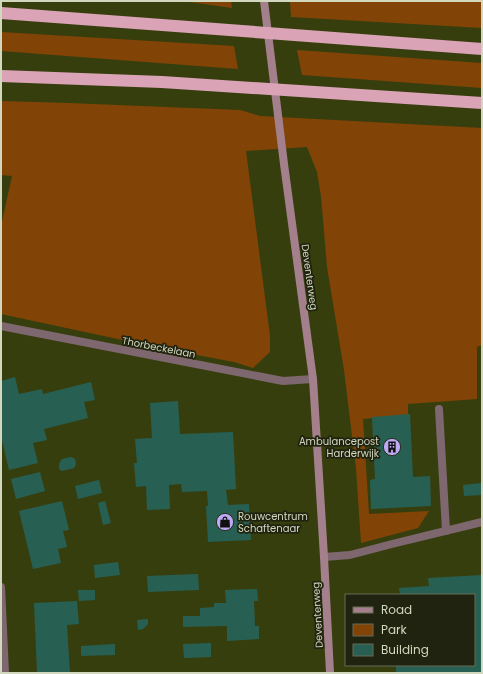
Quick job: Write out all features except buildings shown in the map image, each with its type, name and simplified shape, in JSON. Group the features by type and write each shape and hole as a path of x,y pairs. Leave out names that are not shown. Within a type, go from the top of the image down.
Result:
{"highway":[{"path":"1,13 482,49"},
{"path":"1,76 162,82 482,103"}],"main road":[{"name":"Deventerweg","path":"264,1 313,379 330,673"}],"street":[{"name":"Thorbeckelaan","path":"1,326 283,382 313,379"},
{"path":"439,409 446,531"},
{"path":"324,557 350,555 482,522"},
{"path":"1,587 5,673"}],"green space":[{"path":"183,1 231,1 232,8"},
{"path":"290,1 482,1 482,28 291,17"},
{"path":"1,32 234,46 238,69 1,51"},
{"path":"297,50 482,63 482,88 302,75"},
{"path":"1,101 240,110 260,116 482,128 482,345 477,347 477,399 408,404 408,415 363,419 369,514 429,511 418,528 361,543 356,468 344,370 327,267 321,196 317,172 307,147 246,151 270,336 270,352 253,368 234,362 155,347 1,314 1,226 12,176 1,175"}],"place":[{"name":"Ambulancepost Harderwijk","path":"392,447"},
{"name":"Rouwcentrum Schaftenaar","path":"225,522"}]}
